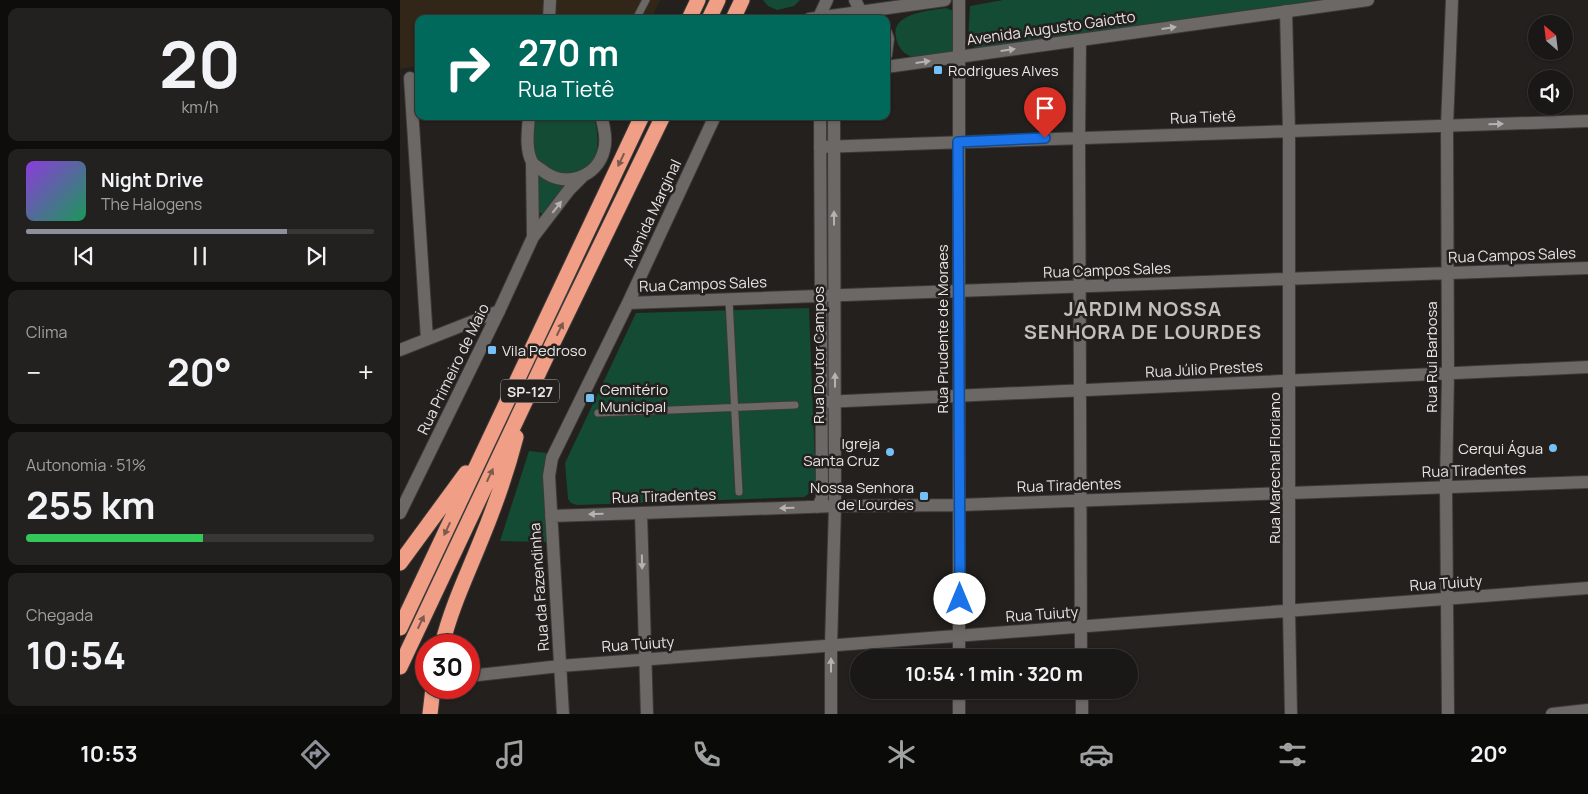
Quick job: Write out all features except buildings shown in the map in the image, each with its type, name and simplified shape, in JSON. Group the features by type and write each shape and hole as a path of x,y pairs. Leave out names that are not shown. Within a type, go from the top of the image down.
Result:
{"highway":[{"path":"691,15 698,0"},
{"path":"711,15 718,0"},
{"path":"735,15 742,0"},
{"name":"SP-127","path":"400,628 640,120"},
{"name":"SP-127","path":"400,666 525,401 661,120"},
{"path":"633,177 671,120"},
{"path":"445,634 453,608 506,473 525,401"},
{"path":"400,562 468,470 497,423"},
{"path":"430,714 432,699"}],"street":[{"path":"549,15 550,0"},
{"path":"816,15 827,0"},
{"path":"825,15 858,6 877,14 945,0"},
{"name":"Rua Prudente de Moraes","path":"959,0 958,396 960,649"},
{"name":"Avenida Augusto Gaiotto","path":"890,67 1368,0"},
{"name":"Rua Rui Barbosa","path":"1448,714 1446,488 1448,373 1447,126 1452,0"},
{"name":"Rua Marechal Floriano","path":"1286,11 1289,131 1289,611 1291,714"},
{"path":"1080,40 1081,649"},
{"path":"409,78 427,340"},
{"name":"Rua Primeiro de Maio","path":"529,120 528,149 532,163 533,237"},
{"name":"Rua Primeiro de Maio","path":"400,513 500,311 533,237 569,190 596,166 604,151 605,143 602,120"},
{"name":"Avenida Marginal","path":"552,458 714,120"},
{"name":"Rua Doutor Campos","path":"818,507 822,498 820,120"},
{"name":"Rua Doutor Campos","path":"831,714 835,506 834,120"},
{"name":"Rua Tietê","path":"820,147 1588,121"},
{"path":"532,163 555,178 565,180 582,177"},
{"name":"Rua Campos Sales","path":"628,303 1588,268"},
{"path":"400,350 500,311"},
{"name":"Rua Júlio Prestes","path":"821,402 1588,367"},
{"name":"Rua da Fazendinha","path":"552,458 549,476 563,714"},
{"name":"Rua Tiradentes","path":"551,516 835,506 960,505 1588,482"},
{"path":"641,513 647,714"},
{"name":"Rua Tuiuty","path":"480,675 560,666 1588,588"},
{"path":"959,699 959,714"},
{"path":"1082,699 1082,714"},
{"path":"1552,714 1588,710"}],"lane":[{"path":"638,15 646,0"},
{"path":"729,300 738,492"},
{"path":"598,413 795,406"}],"shaded area":[{"path":"400,0 660,0 653,15 415,15 415,67 400,69"}],"green space":[{"path":"763,0 800,0 794,6 777,10 768,6"},
{"path":"1003,0 1319,0 976,48 968,41 970,6"},
{"path":"946,8 954,11 954,51 922,58 907,55 899,47 895,32 898,24 903,19 920,12"},
{"path":"535,120 594,120 598,139 595,155 588,168 581,172 558,175 536,161 532,147"},
{"path":"538,175 550,182 566,186 545,213 542,214 539,212"},
{"path":"809,308 816,489 804,497 577,505 571,503 568,499 565,463 636,313"},
{"path":"529,451 547,453 548,542 500,541"}],"place":[{"name":"Rodrigues Alves","path":"938,70"},
{"name":"Vila Pedroso","path":"492,350"},
{"name":"Cemitério Municipal","path":"590,398"},
{"name":"Cerqui Água","path":"1553,448"},
{"name":"Igreja Santa Cruz","path":"890,452"},
{"name":"Nossa Senhora de Lourdes","path":"924,496"}],"district":[{"name":"JARDIM NOSSA SENHORA DE LOURDES","path":"1143,320"}],"route":[{"path":"960,599 958,142 1045,138"}]}
